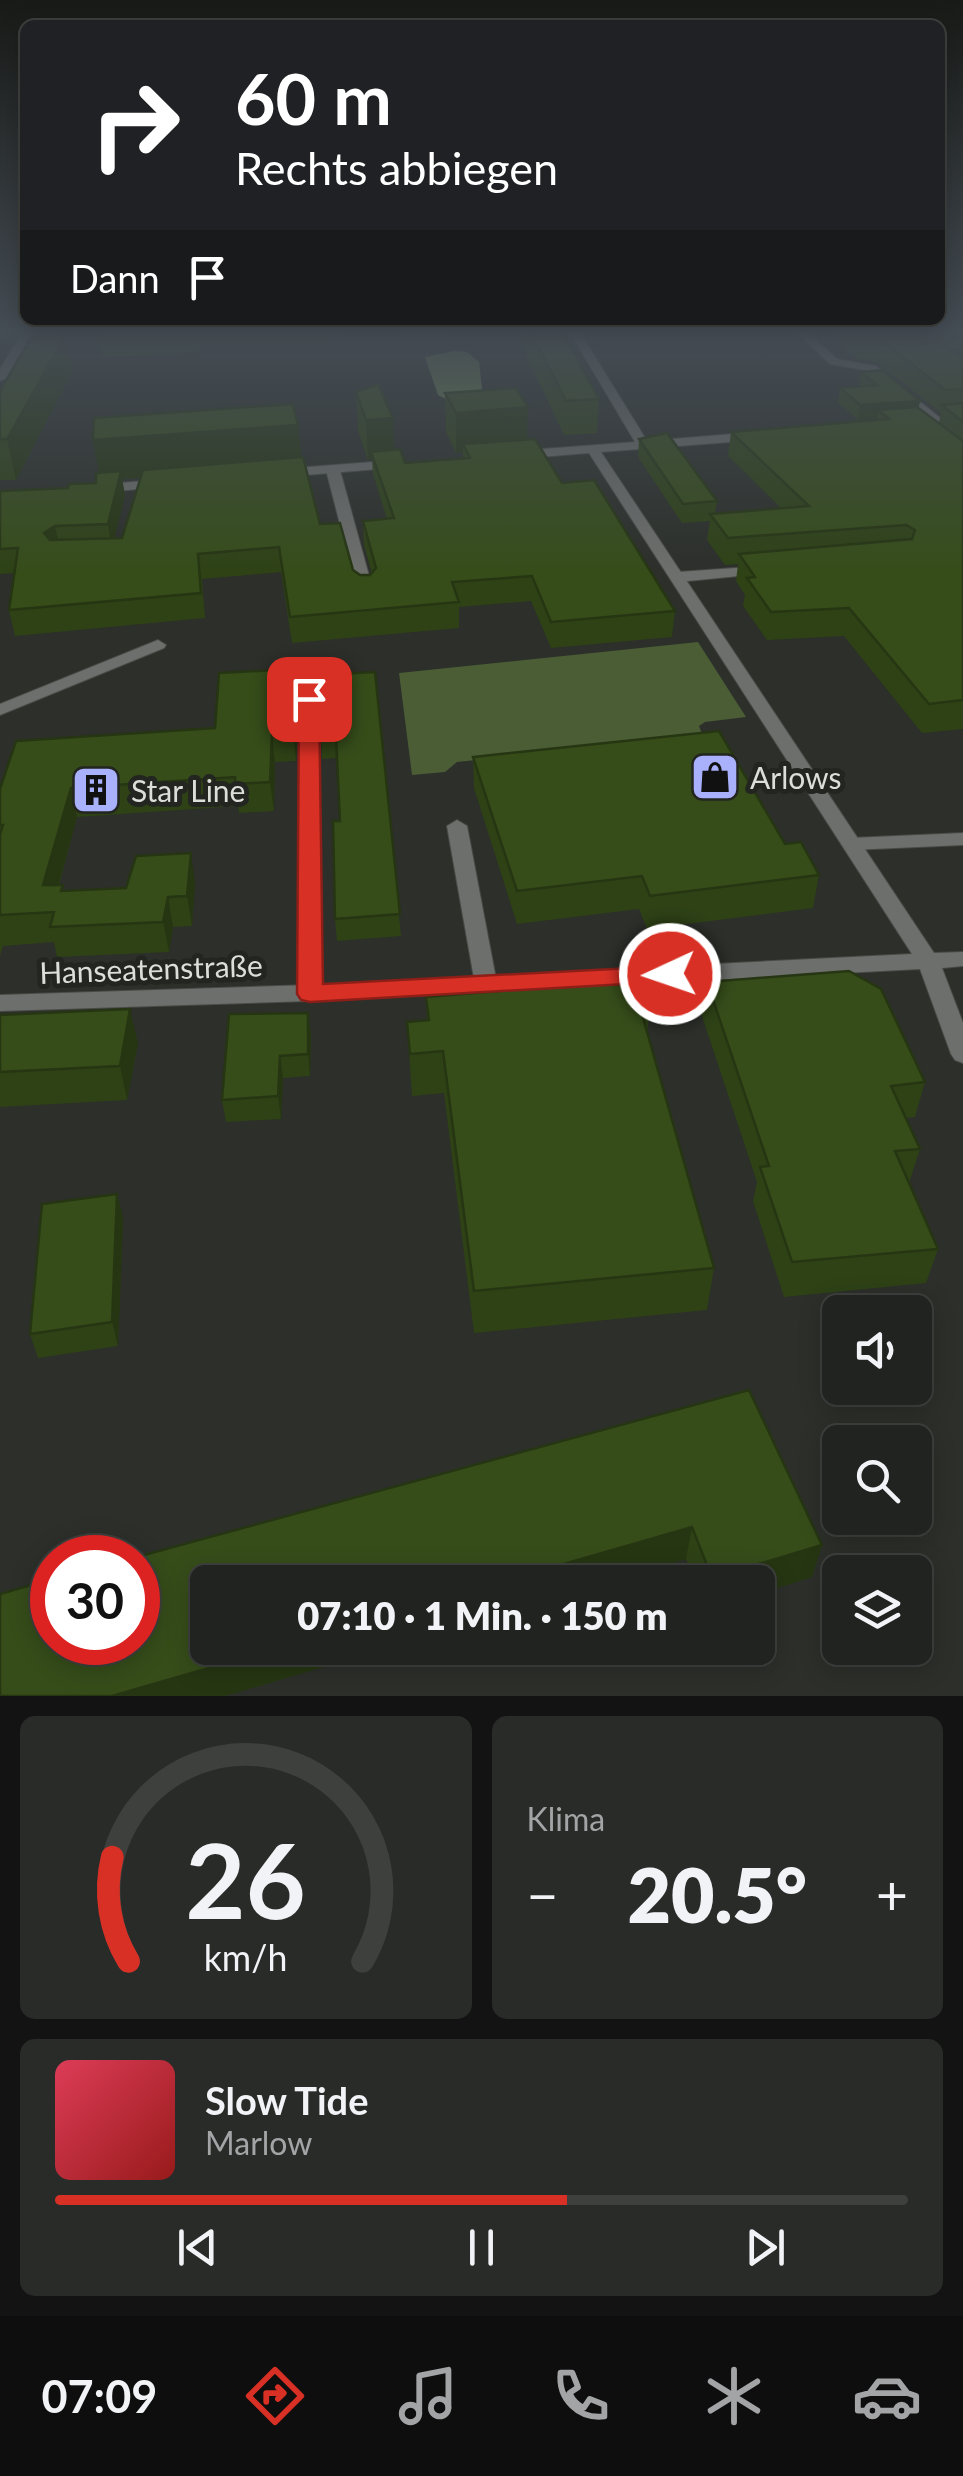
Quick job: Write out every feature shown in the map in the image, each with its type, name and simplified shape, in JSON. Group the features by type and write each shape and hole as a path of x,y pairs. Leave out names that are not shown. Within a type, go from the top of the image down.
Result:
{"street":[{"path":"624,413 643,445"},
{"path":"917,423 940,425 926,413"},
{"path":"497,456 780,434"},
{"path":"593,449 928,961 963,1054"},
{"path":"262,475 406,464"},
{"path":"333,470 366,594"},
{"path":"82,490 187,481"},
{"path":"134,503 138,485"},
{"path":"678,577 790,568"},
{"path":"0,710 158,645"},
{"path":"309,699 310,994"},
{"path":"457,826 486,984"},
{"path":"852,844 963,839"},
{"name":"Hanseatenstraße","path":"0,1003 310,994 963,960"}],"shaded area":[{"path":"698,642 746,717 705,722 699,726 703,736 457,762 445,772 412,775 399,673"}],"building":[{"path":"0,413 22,413 7,439 0,439"},
{"path":"163,413 295,413 298,425 93,440 94,418"},
{"path":"364,413 391,413 393,418 366,420"},
{"path":"882,413 925,413 963,441 963,700 929,704 849,608 771,612 747,578 755,577 739,554 912,539 915,530 906,525 728,538 710,514 809,506 731,432 889,419"},
{"path":"667,433 717,501 683,504 639,439"},
{"path":"535,439 562,483 594,480 675,611 551,622 532,576 452,582 459,602 290,617 279,547 198,554 201,593 9,610 18,548 0,549 0,491 68,488 69,484 96,483 96,473 121,471 108,524 55,526 44,533 50,540 122,538 143,470 303,457 320,524 340,523 353,570 370,575 376,568 363,521 394,518 371,452 400,449 405,463 470,458 463,444"},
{"path":"295,669 293,732 272,734 270,782 235,784 235,777 71,788 43,885 63,885 61,891 126,888 136,856 191,853 187,896 168,897 163,922 50,927 54,912 0,915 0,789 16,741 215,728 219,673"},
{"path":"375,672 400,914 335,919 333,821 340,821 336,737 321,738 317,675"},
{"path":"719,731 785,844 801,842 819,875 650,896 642,876 517,891 473,757"},
{"path":"849,971 881,989 925,1082 891,1086 920,1149 895,1151 938,1249 792,1262 760,1167 769,1166 707,982"},
{"path":"640,974 650,1006 640,1007 714,1268 474,1291 443,1051 410,1054 407,1022 429,1020 426,997 510,990 509,984"},
{"path":"130,1009 120,1066 0,1072 0,1015"},
{"path":"308,1013 308,1054 280,1056 278,1096 222,1100 229,1014"},
{"path":"117,1194 112,1322 30,1334 42,1204"},
{"path":"749,1390 822,1545 755,1565 707,1565 692,1527 560,1565 190,1565 190,1665 219,1665 112,1696 0,1696 0,1594 30,1585 30,1665 160,1665 160,1551"}],"place":[{"name":"Arlows","path":"715,777"},
{"name":"Star Line","path":"96,790"}],"route":[{"path":"309,699 310,994 670,974"}]}
